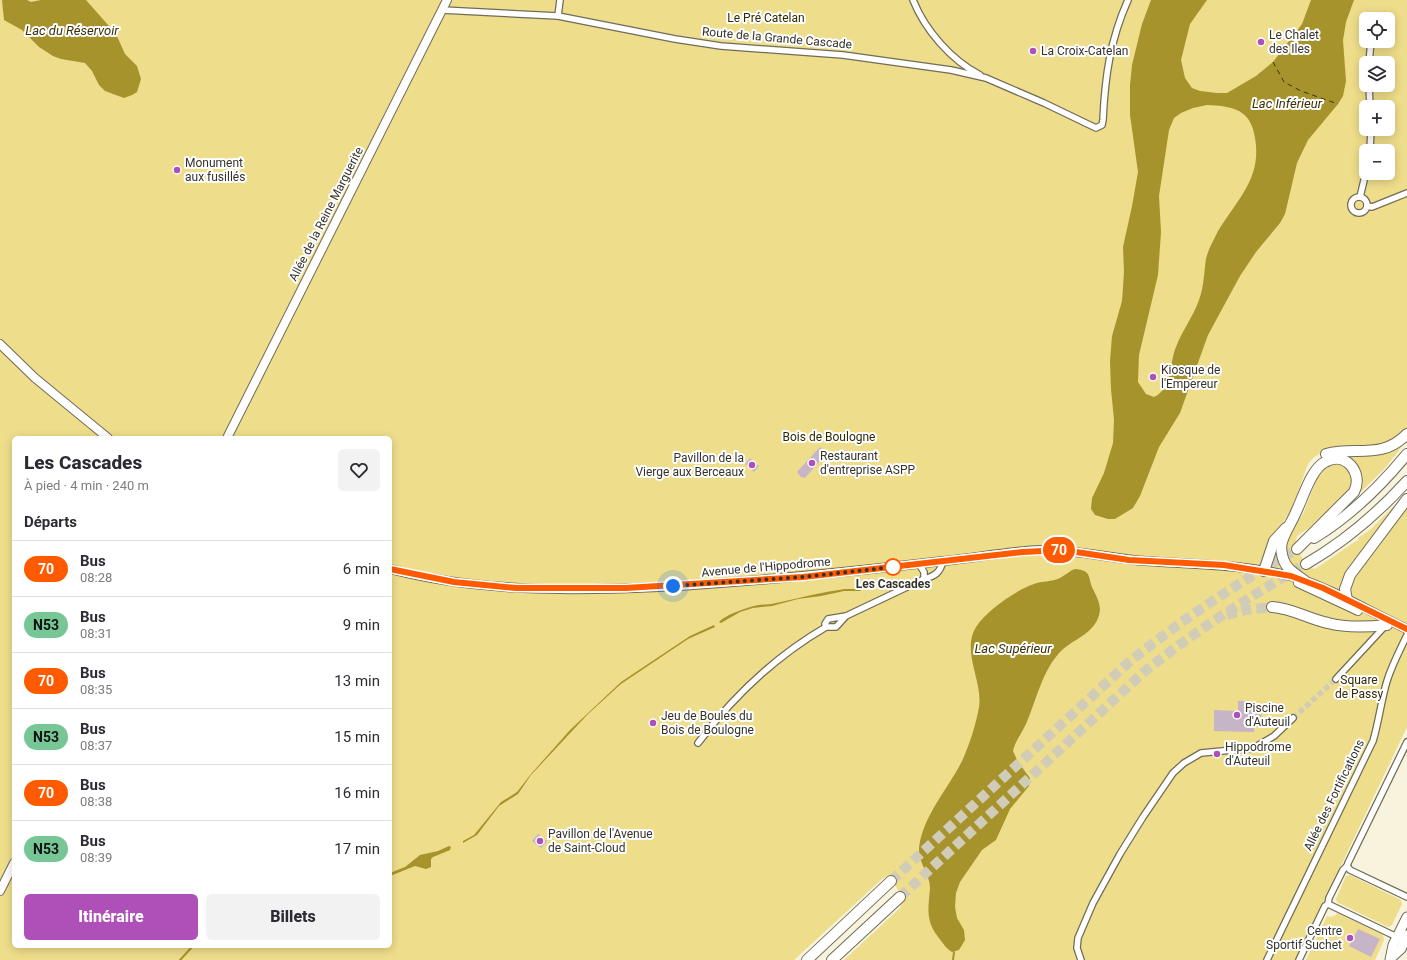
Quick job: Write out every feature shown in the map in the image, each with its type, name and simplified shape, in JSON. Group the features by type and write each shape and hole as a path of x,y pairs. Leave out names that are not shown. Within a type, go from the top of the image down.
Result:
{"highway":[{"path":"1302,497 1311,466 1322,456 1335,453 1380,450 1396,444 1407,434"},
{"path":"1305,581 1289,569 1282,555 1282,542 1315,472 1325,462 1332,459 1340,459 1347,462 1355,470 1357,481 1354,492 1297,549 1327,530 1354,510 1379,486 1407,454"},
{"path":"1306,564 1362,525 1407,481"},
{"path":"1347,600 1344,589 1350,575 1407,499"},
{"path":"1264,571 1274,541 1290,524"},
{"path":"1272,607 1292,610 1334,625 1387,625"},
{"path":"807,960 891,881"},
{"path":"832,960 900,897"}],"main road":[{"name":"Allée de la Reine Marguerite","path":"228,436 447,0"},
{"path":"0,344 35,378 106,436"},
{"name":"Avenue de l'Hippodrome","path":"392,569 454,582 516,588 626,588 803,577 1042,550 1071,551 1143,561 1224,565 1275,573"},
{"path":"1275,573 1305,581 1407,629"},
{"path":"1275,573 1407,635"},
{"path":"0,891 12,867"},
{"path":"1391,959 1393,945 1407,916"},
{"path":"1391,959 1401,948 1407,935"}],"street":[{"path":"558,16 560,0"},
{"path":"913,0 917,11 946,48 967,67 986,78"},
{"name":"Route de la Grande Cascade","path":"442,10 558,16 675,39 721,46 843,55 951,70 986,78 1044,103 1096,128 1100,126 1103,120 1110,50 1128,0"},
{"path":"1360,197 1364,180"},
{"path":"1367,206 1372,207 1407,193"},
{"path":"1360,197 1365,200 1367,206 1364,211 1360,212 1354,209 1352,202 1355,198 1360,197"},
{"path":"826,627 825,624 828,619 846,616 924,579 936,575 941,570 943,561"},
{"path":"919,564 924,572 924,579"},
{"path":"698,743 730,704 760,676 807,638 826,627 836,627 846,616"},
{"path":"1336,679 1387,625"},
{"name":"Allée des Fortifications","path":"1266,960 1373,742 1378,725 1382,699 1388,679 1407,635"},
{"path":"1081,960 1077,948 1078,938 1093,903 1120,854 1173,773 1184,763 1201,753 1254,748 1274,736 1293,718"},
{"path":"1299,960 1325,906 1328,904 1329,898 1343,870 1347,866 1407,742"},
{"path":"1347,866 1350,870 1407,897"},
{"path":"1328,904 1397,937"}],"green space":[{"name":"Bois de Boulogne","path":"0,0 1407,0 1407,428 1401,435 1385,445 1329,449 1314,457 1308,464 1292,508 1282,524 1292,531 1303,514 1320,471 1328,464 1342,464 1349,469 1353,485 1345,496 1342,496 1342,499 1332,506 1309,528 1297,536 1295,545 1307,567 1315,569 1358,541 1358,538 1371,529 1401,499 1362,567 1407,507 1407,727 1296,960 844,960 900,908 901,900 898,890 889,879 886,877 794,960 0,960"},
{"path":"1406,441 1386,467 1357,496 1360,486 1341,456"},
{"path":"1350,875 1401,900 1402,904 1392,925 1388,927 1337,902 1336,899 1346,876"},
{"name":"Centre Sportif Suchet","path":"1337,913 1383,935 1384,940 1375,960 1306,960 1327,916 1330,917 1336,915"}],"water":[{"name":"Lac du Réservoir","path":"2,0 27,0 31,2 41,0 86,0 116,34 125,54 137,66 141,79 137,92 124,98 105,91 99,85 92,71 85,63 61,59 39,47 22,30 4,20"},
{"name":"Lac Inférieur","path":"1151,0 1207,0 1190,24 1181,60 1185,78 1192,88 1200,91 1227,93 1256,76 1273,62 1302,24 1311,0 1354,0 1346,22 1343,40 1346,81 1343,96 1308,140 1297,163 1285,214 1280,223 1256,252 1240,276 1208,335 1180,413 1159,447 1140,496 1133,508 1115,519 1108,519 1095,515 1091,509 1092,498 1104,473 1113,443 1114,420 1110,361 1112,336 1122,301 1124,272 1123,247 1138,172 1130,115 1130,85 1132,65 1142,24","holes":["1207,105 1223,106 1237,110 1248,118 1254,133 1256,162 1248,185 1218,231 1210,248 1206,259 1201,295 1176,347 1170,375 1164,388 1154,397 1146,394 1138,382 1139,355 1158,275 1161,232 1159,196 1169,130 1174,118 1181,113 1193,108"]},
{"name":"Lac Supérieur","path":"1075,569 1084,571 1089,576 1091,585 1100,606 1098,618 1087,633 1066,646 1049,666 1026,724 1013,751 1018,762 1030,778 1029,786 1010,809 996,840 982,850 960,882 956,893 955,907 957,918 964,930 965,940 959,950 952,952 937,935 930,922 928,910 930,888 928,878 920,859 919,848 921,836 931,813 963,759 976,720 979,707 979,697 971,656 972,636 976,627 987,614 1010,596 1034,584 1060,578"},
{"path":"845,589 860,589 861,591 844,591 798,599 772,606 753,608 740,612 721,623 719,622 731,614 754,606 774,604 819,593"},
{"path":"714,625 715,627 688,639 621,684 588,714 531,775 518,794 499,806 477,835 463,843 463,841 474,835 501,802 517,792 531,774 570,730 621,682 690,636"},
{"path":"449,846 451,847 450,850 431,859 431,867 426,869 415,866 392,875 392,872 405,867 420,855 438,851"}],"building":[{"name":"Restaurant d'entreprise ASPP","path":"820,447 827,453 805,478 801,477 797,472"},
{"name":"Pavillon de la Vierge aux Berceaux","path":"750,458 759,466 754,472 745,464"},
{"name":"Piscine d'Auteuil","path":"1238,701 1248,701 1248,707 1262,708 1261,719 1264,719 1264,727 1254,727 1254,732 1214,731 1214,710 1238,711"},
{"name":"Pavillon de l'Avenue de Saint-Cloud","path":"538,834 547,841 541,848 532,841"},
{"path":"1358,929 1380,939 1371,957 1349,946"}],"waterway":[{"path":"180,960 191,948"},
{"path":"953,960 954,952"}],"ferry route":[{"path":"1273,62 1284,82 1301,91 1338,104"}],"tunnel":[{"path":"891,881 1128,663 1168,632 1210,603 1297,549"},
{"path":"900,897 1144,672 1183,642 1223,615 1306,564"},
{"path":"1227,615 1246,610 1272,607"},
{"path":"1293,718 1336,679"}],"bus line":[{"name":"70","path":"392,569 454,582 516,588 626,588 720,584 803,577 1042,550 1063,550 1129,560 1224,565 1291,576 1323,588 1407,629"}],"place":[{"name":"Le Chalet des Iles","path":"1261,42"},
{"name":"La Croix-Catelan","path":"1033,51"},
{"name":"Monument aux fusillés","path":"177,170"},
{"name":"Kiosque de l'Empereur","path":"1153,377"},
{"name":"Restaurant d'entreprise ASPP","path":"812,463"},
{"name":"Pavillon de la Vierge aux Berceaux","path":"752,465"},
{"name":"Les Cascades","path":"893,567"},
{"name":"Piscine d'Auteuil","path":"1237,715"},
{"name":"Jeu de Boules du Bois de Boulogne","path":"653,723"},
{"name":"Hippodrome d'Auteuil","path":"1217,754"},
{"name":"Pavillon de l'Avenue de Saint-Cloud","path":"540,841"},
{"name":"Centre Sportif Suchet","path":"1350,938"}],"route":[{"path":"673,586 720,584 803,577 893,567"}],"park label":[{"name":"Le Pré Catelan","path":"766,18"},
{"name":"Square de Passy","path":"1359,687"}]}
